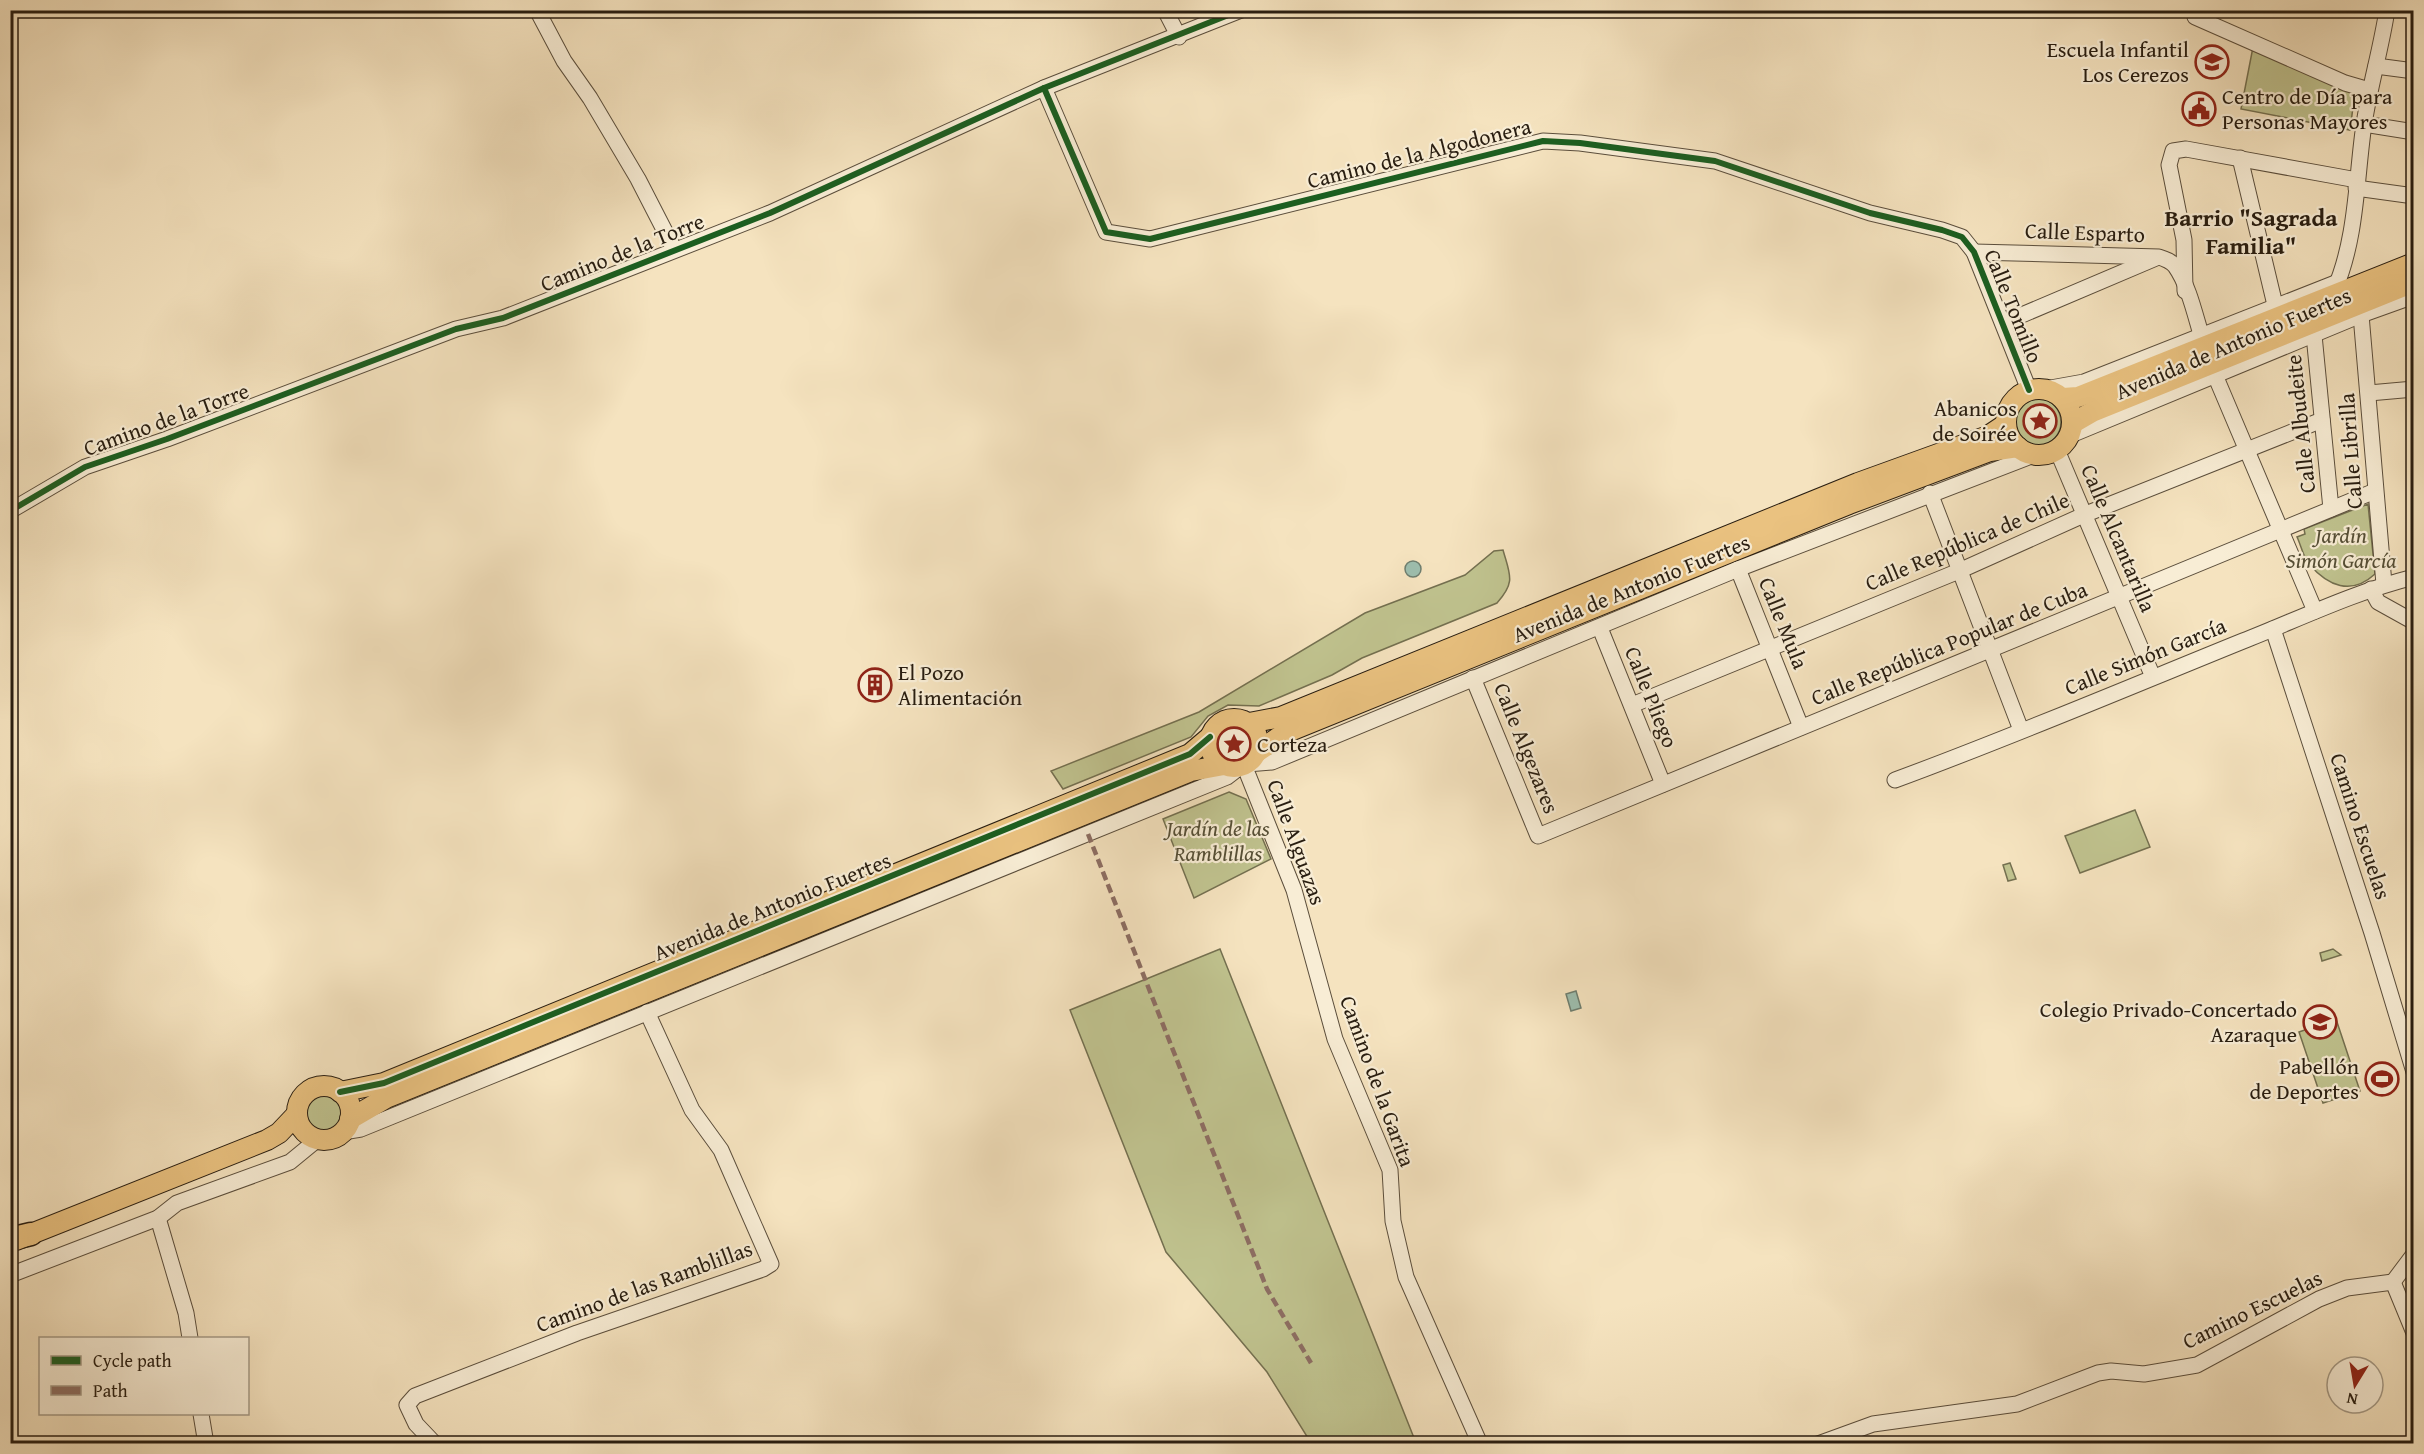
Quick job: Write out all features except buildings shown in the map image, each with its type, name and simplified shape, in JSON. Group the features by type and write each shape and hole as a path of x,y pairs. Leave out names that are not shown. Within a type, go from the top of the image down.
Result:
{"main road":[{"name":"Avenida de Antonio Fuertes","path":"2072,429 2092,412 2208,356 2335,289 2368,282 2414,263"},
{"name":"Avenida de Antonio Fuertes","path":"2063,398 2078,397 2208,356 2414,282"},
{"path":"2037,390 2063,398 2071,409 2072,429 2057,450 2026,451 2010,437 2006,424 2012,402 2020,394 2037,390"},
{"name":"Avenida de Antonio Fuertes","path":"340,1092 384,1083 1190,754 1210,738 1213,730 1226,720 1234,718 1249,723 1281,717 1836,492 1988,436 2006,424"},
{"name":"Avenida de Antonio Fuertes","path":"347,1125 364,1108 404,1091 1182,775 1203,767 1242,762 1285,733 1838,509 1990,451 2026,451"},
{"path":"1210,738 1212,754 1242,762 1258,736 1249,723"},
{"path":"267,1140 314,1138 336,1137 347,1125 349,1104 340,1092 324,1086 315,1087 302,1097 297,1114 298,1123 314,1138"},
{"path":"17,1238 267,1140 279,1133 297,1114"}],"street":[{"path":"537,10 564,61 590,98 638,179 674,249"},
{"path":"1165,10 1179,37"},
{"name":"Camino de la Torre","path":"10,511 85,467 167,439 456,329 503,318 858,174 1044,88 1179,37 1242,10"},
{"path":"2335,289 2349,250 2369,90 2387,10"},
{"path":"2195,17 2345,83 2369,90"},
{"path":"2376,66 2414,71"},
{"name":"Camino de la Algodonera","path":"1044,88 1106,232 1125,237 1150,239 1543,141 1581,142 1715,161 1870,213 1962,237"},
{"path":"2364,124 2414,132"},
{"path":"2186,291 2184,240 2169,165 2173,152 2186,148 2414,196"},
{"path":"2240,158 2275,305"},
{"name":"Calle Tomillo","path":"1962,237 1974,252 2002,323 2037,390"},
{"path":"2349,250 2355,268 2368,282"},
{"name":"Calle Esparto","path":"1974,252 2158,257"},
{"path":"2002,323 2130,271 2158,257 2169,260 2175,267 2186,291 2208,356 2315,611"},
{"name":"Avenida de Antonio Fuertes","path":"2208,356 2275,305 2335,289"},
{"name":"Avenida de Antonio Fuertes","path":"2037,390 2314,335 2414,296"},
{"name":"Calle Librilla","path":"2361,315 2375,491 2377,587"},
{"name":"Calle Albudeite","path":"2314,335 2331,509"},
{"path":"2368,393 2414,388"},
{"name":"Calle República de Chile","path":"1632,705 1959,571 2086,514 2322,420"},
{"name":"Calle Alcantarilla","path":"2057,450 2153,677"},
{"name":"Avenida de Antonio Fuertes","path":"347,1125 361,1129 1227,777 1242,762 1272,762 1738,569 1930,493 2026,451"},
{"name":"Calle República Popular de Cuba","path":"1538,836 2121,597 2280,528 2375,491"},
{"path":"1930,493 2021,730"},
{"name":"Calle Mula","path":"1738,569 1801,727"},
{"name":"Calle Simón García","path":"1895,780 1962,756 2315,611 2377,587 2414,577"},
{"path":"2377,587 2378,602 2414,622"},
{"name":"Calle Pliego","path":"1599,628 1663,784"},
{"name":"Camino Escuelas","path":"2273,630 2372,933 2414,1072"},
{"name":"Calle Algezares","path":"1473,678 1538,836"},
{"name":"Calle Alguazas","path":"1242,762 1294,890 1306,935"},
{"name":"Camino de la Garita","path":"1306,935 1335,1039 1390,1170 1393,1221 1406,1277 1480,1443"},
{"name":"Camino de las Ramblillas","path":"435,1443 416,1424 407,1406 415,1396 577,1333 763,1269 771,1264 721,1150 692,1110 647,1012"},
{"path":"10,1262 18,1273 158,1218 177,1203 290,1162 314,1138"},
{"path":"158,1218 186,1313 190,1337"},
{"path":"2414,1254 2393,1282 2414,1334"},
{"name":"Camino Escuelas","path":"1818,1443 1873,1424 2017,1404 2098,1373 2110,1371 2144,1374 2197,1365 2319,1299 2347,1288 2393,1282"},
{"path":"201,1415 206,1443"}],"green space":[{"path":"2253,47 2355,92 2350,130 2241,109"},
{"path":"2032,398 2042,398 2054,405 2061,417 2061,427 2054,439 2042,446 2032,446 2017,435 2013,427 2013,417 2024,402"},
{"name":"Jardín Simón García","path":"2368,504 2375,574 2357,585 2340,586 2332,583 2309,564 2297,537 2305,534 2304,529"},
{"path":"1503,550 1510,578 1507,589 1497,603 1362,658 1332,675 1259,706 1228,705 1208,716 1191,737 1063,789 1051,771 1199,712 1365,613 1465,575 1494,551"},
{"name":"Jardín de las Ramblillas","path":"1229,792 1246,799 1271,859 1194,898 1163,819"},
{"path":"2135,810 2150,847 2080,873 2065,836"},
{"path":"2010,863 2016,879 2008,881 2003,865"},
{"path":"1220,949 1416,1443 1311,1443 1267,1372 1166,1252 1070,1010"},
{"path":"2333,949 2341,955 2322,961 2320,953"},
{"path":"2336,1019 2360,1091 2323,1103 2299,1032"},
{"path":"323,1089 340,1096 347,1113 340,1130 323,1137 306,1130 299,1113 306,1096"}],"shaded area":[{"path":"1410,561 1416,561 1421,569 1419,575 1410,577 1405,572 1405,566"},
{"path":"1576,991 1581,1008 1571,1011 1566,994"}],"marked path":[{"path":"1088,834 1267,1289 1311,1363"}],"cycle path":[{"path":"10,511 85,467 167,439 456,329 503,318 770,213 1044,88 1241,10"},
{"path":"1044,88 1106,232 1150,239 1543,141 1580,143 1715,161 1870,213 1942,230 1962,237 1974,252 2029,390"},
{"path":"340,1092 384,1083 1190,754 1210,737"}],"place":[{"name":"Escuela Infantil Los Cerezos","path":"2212,62"},
{"name":"Centro de Día para Personas Mayores","path":"2199,109"},
{"name":"Abanicos de Soirée","path":"2040,421"},
{"name":"El Pozo Alimentación","path":"875,685"},
{"name":"Corteza","path":"1234,744"},
{"name":"Colegio Privado-Concertado Azaraque","path":"2320,1022"},
{"name":"Pabellón de Deportes","path":"2382,1079"}],"district":[{"name":"Barrio \"Sagrada Familia\"","path":"2251,232"}]}
